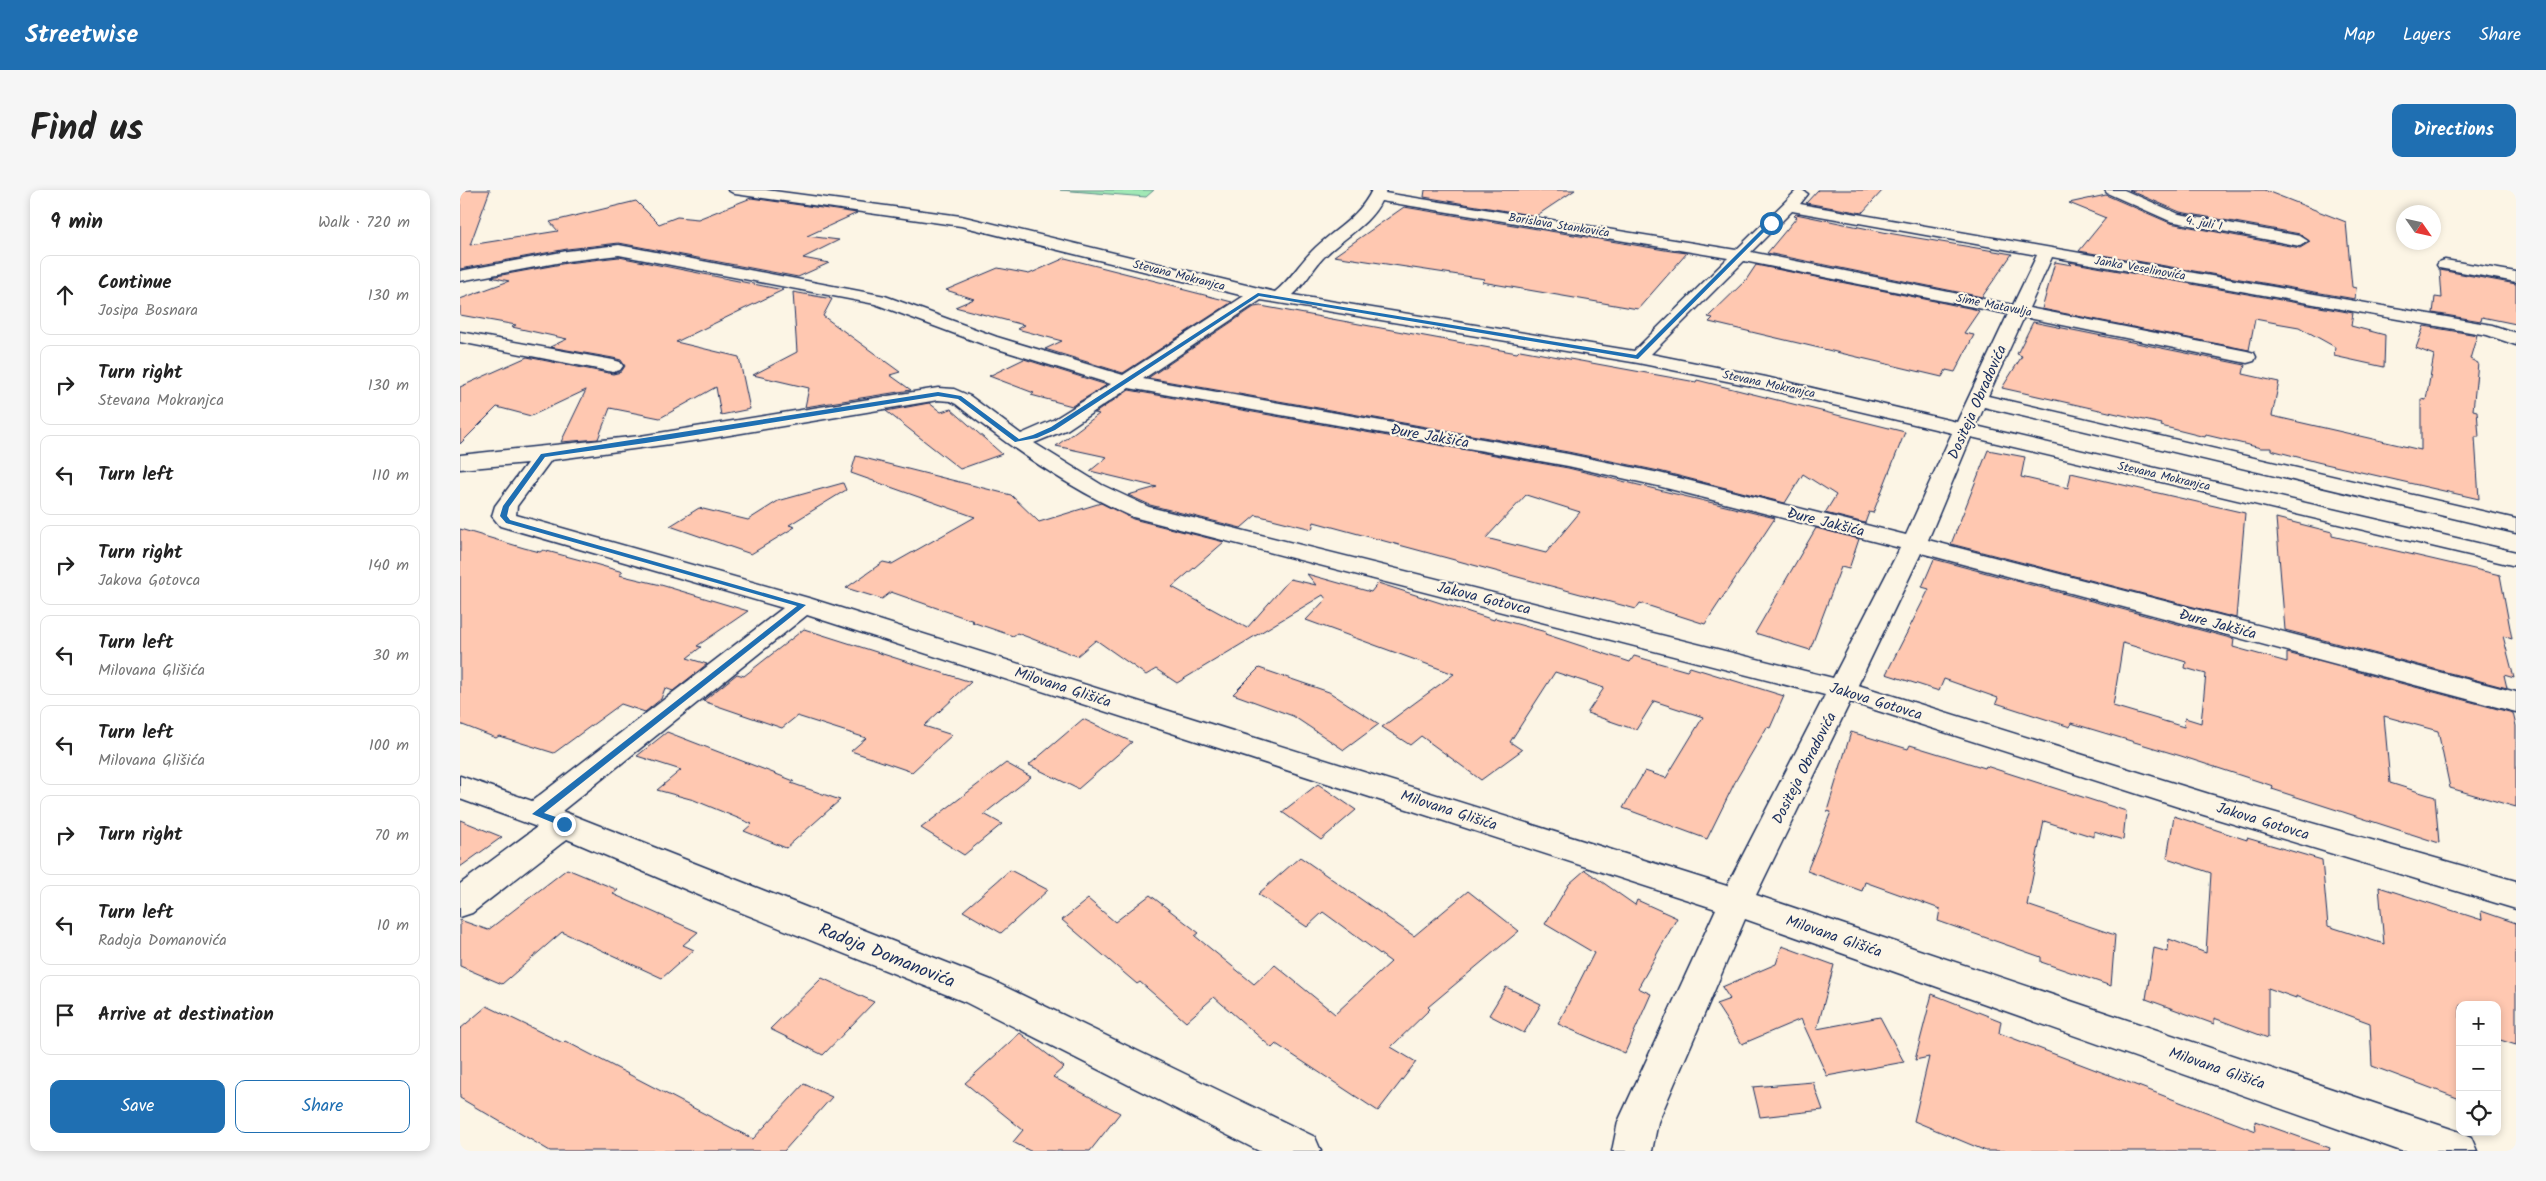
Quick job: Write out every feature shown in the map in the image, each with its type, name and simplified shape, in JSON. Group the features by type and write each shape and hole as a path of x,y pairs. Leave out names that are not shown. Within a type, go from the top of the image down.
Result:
{"street":[{"name":"Stevana Mokranjca","path":"735,190 933,216 1278,298 1638,357 1766,382 2516,560"},
{"path":"1638,357 1806,190"},
{"name":"4. juli I","path":"2112,190 2175,218 2300,241"},
{"path":"1278,298 1295,284 1318,255 1370,209 1378,193"},
{"name":"Borislava Stankovića","path":"1378,193 1740,255"},
{"name":"Janka Veselinovića","path":"1788,206 2492,330 2516,340"},
{"name":"Đure Jakšića","path":"460,276 567,256 619,250 879,300 991,341 1126,382 1568,460 1659,480 1914,544 2516,702"},
{"name":"Dositeja Obradovića","path":"1632,1151 1638,1122 1736,902 1914,544 1977,399 2046,252"},
{"name":"Sime Matavulja","path":"1740,255 2247,357"},
{"path":"2445,265 2516,277"},
{"path":"1018,441 1035,437 1053,429 1258,294"},
{"path":"460,337 613,366"},
{"path":"460,356 481,342"},
{"name":"Jakova Gotovca","path":"460,462 543,456 656,440 938,394 959,397 1018,441 1107,498 1141,512 1843,690 2208,804 2516,896"},
{"path":"1977,399 2516,526"},
{"name":"Milovana Glišića","path":"543,456 506,506 504,516 508,521 803,605 1736,902 2457,1151"},
{"path":"460,903 550,819 803,605"},
{"name":"Radoja Domanovića","path":"460,787 550,819 978,992 1301,1151"}],"green space":[{"path":"1060,190 1154,190 1146,197"}],"building":[{"path":"460,190 490,190 470,245 558,231 550,222 636,201 659,224 677,217 698,219 751,198 857,213 807,236 839,240 803,258 829,263 798,277 619,243 567,249 460,269"},
{"path":"1425,190 1575,190 1536,216 1424,197"},
{"path":"1818,190 1883,190 1862,213 1806,203"},
{"path":"2129,190 2264,190 2346,222 2352,287 2356,288 2355,299 2079,251 2106,218 2069,203 2106,195 2170,223 2300,248 2310,242 2300,234 2180,212"},
{"path":"1404,207 1687,253 1638,309 1482,282 1485,279 1334,256"},
{"path":"1796,214 1888,233 2012,254 1982,297 1767,253 1797,217 1794,216"},
{"path":"619,257 783,290 676,342 739,357 750,409 721,415 716,387 660,418 610,408 598,439 561,442 586,390 531,416 497,407 460,444 460,387 527,357 613,374 621,372 625,366 621,360 550,347 567,339 512,327 516,325 460,315 460,299 509,281 491,277 567,263"},
{"path":"1065,258 1232,302 1123,373 1045,349 1062,341 1017,329 1024,325 955,307 974,299 946,290 998,268 1029,274"},
{"path":"2055,262 2072,265 2069,262 2353,313 2351,326 2385,335 2384,367 2334,356 2335,347 2299,327 2255,319 2249,350 2042,309"},
{"path":"1756,265 1974,309 1979,311 1964,333 1974,335 1955,372 1946,370 1942,377 1709,322 1713,318 1708,317 1746,280"},
{"path":"2440,270 2516,284 2516,324 2482,317 2481,321 2433,313 2435,297 2442,298"},
{"path":"793,292 832,299 823,316 900,372 890,375 911,390 805,407 809,388 753,375 797,352"},
{"path":"1261,306 1517,353 1520,350 1696,382 1697,380 1905,432 1873,513 1869,512 1865,523 1825,513 1836,495 1803,474 1785,503 1659,471 1568,452 1148,378 1254,307"},
{"path":"2033,322 2245,365 2243,374 2279,382 2272,416 2421,450 2421,399 2426,400 2434,355 2416,348 2424,326 2477,335 2470,359 2478,363 2473,410 2477,411 2479,437 2475,437 2479,499 2317,462 2271,450 2271,448 2261,448 2206,435 2205,437 2161,426 2162,424 2002,388 2022,356 2017,354"},
{"path":"1024,359 1107,385 1072,406 1031,395 1034,393 989,376"},
{"path":"1129,390 1568,468 1775,518 1705,624 1640,603 1636,609 1314,522 1312,529 1256,515 1241,528 1150,505 1128,495 1157,487 1090,471 1107,457 1056,446 1099,414 1095,413","holes":["1526,495 1580,512 1546,553 1486,538"]},
{"path":"929,403 941,412 951,409 1002,454 960,469 886,411"},
{"path":"1988,450 2025,457 2021,477 2068,488 2071,473 2245,513 2236,618 1951,544"},
{"path":"856,456 1011,495 1039,522 1101,503 1133,519 1224,542 1172,587 1247,628 1290,579 1316,585 1307,574 1371,592 1378,583 1494,620 1495,618 1546,632 1545,634 1630,662 1634,656 1687,671 1690,667 1784,696 1770,728 1767,727 1736,780 1707,839 1623,808 1645,771 1666,778 1703,717 1654,701 1636,730 1587,713 1604,688 1555,672 1510,742 1522,750 1481,780 1421,736 1410,745 1382,727 1454,674 1306,620 1326,599 1323,595 1177,683 1156,669 1146,675 1096,640 1077,656 1017,633 1013,636 891,592 882,599 846,588 883,562 892,564 975,517 851,473"},
{"path":"843,483 846,490 789,525 795,527 751,554 670,526 699,508 748,520 778,501"},
{"path":"2276,518 2332,532 2332,536 2500,575 2512,639 2503,636 2514,678 2504,675 2507,688 2285,630"},
{"path":"1816,528 1859,539 1849,569 1841,567 1810,650 1755,633"},
{"path":"460,529 524,548 540,552 543,550 588,562 623,572 619,575 661,585 748,611 697,646 701,647 687,658 707,664 673,691 665,688 661,699 645,712 621,704 554,753 499,736 496,738 460,724"},
{"path":"1934,559 2234,639 2233,647 2287,662 2287,653 2513,713 2516,726 2516,807 2450,788 2438,731 2384,716 2390,783 2435,797 2439,843 2272,789 2273,786 2181,756 2071,723 2070,727 1996,703 1998,698 1944,679 1939,691 1886,674 1929,589 1922,587","holes":["2123,643 2186,662 2185,668 2206,674 2201,723 2185,718 2184,727 2113,706"]},
{"path":"804,629 971,682 924,726 952,735 912,772 851,751 866,738 797,716 782,728 703,701 737,674 744,676"},
{"path":"1259,668 1329,692 1379,724 1344,750 1293,716 1233,694"},
{"path":"1083,719 1132,742 1078,789 1029,765"},
{"path":"667,732 794,781 791,783 840,800 786,848 744,831 752,824 694,800 657,790 681,770 637,756"},
{"path":"1851,732 1908,749 1910,745 1985,768 1986,766 2126,811 2123,840 2094,831 2094,837 2044,821 2027,905 2115,935 2111,986 2041,962 2041,957 1938,921 1940,909 1865,882 1862,891 1807,871 1831,812 1827,811"},
{"path":"1006,763 1031,777 984,814 1002,824 964,855 921,828"},
{"path":"1318,784 1356,810 1321,840 1282,812"},
{"path":"2174,816 2247,840 2247,838 2322,860 2328,926 2384,944 2379,887 2482,920 2481,911 2516,923 2516,1045 2501,1040 2501,1001 2456,1001 2456,1098 2372,1066 2370,1023 2296,996 2296,998 2268,988 2268,1038 2214,1018 2214,1024 2146,999 2154,948 2168,952 2169,939 2206,953 2211,873 2167,858"},
{"path":"460,820 502,837 460,867"},
{"path":"1300,857 1414,936 1468,891 1519,931 1428,1007 1430,1009 1391,1047 1416,1062 1378,1111 1276,1044 1272,1048 1214,997 1186,1022 1140,982 1137,984 1062,920 1088,899 1115,922 1150,895 1199,933 1195,936 1254,984 1275,965 1335,1014 1391,962 1323,912 1307,927 1258,894"},
{"path":"567,869 618,890 613,894 698,932 683,945 694,950 662,978 562,932 502,984 460,966 460,920 488,930"},
{"path":"1010,870 1048,890 1001,933 963,911"},
{"path":"1585,870 1635,905 1637,900 1677,918 1638,988 1651,994 1625,1053 1558,1024 1594,953 1545,924 1569,884"},
{"path":"1782,946 1834,965 1817,1029 1880,1017 1904,1062 1827,1076 1801,1019 1742,1044 1716,1004 1730,999 1722,987 1776,964"},
{"path":"822,978 874,1002 823,1055 770,1029"},
{"path":"1506,987 1541,1004 1524,1033 1489,1015"},
{"path":"1932,994 2001,1021 1999,1033 2256,1131 2255,1121 2330,1148 2329,1151 1986,1151 1914,1121 1929,1057 1915,1060"},
{"path":"487,1006 563,1043 565,1041 753,1139 804,1084 832,1097 784,1151 550,1151 460,1098 460,1029"},
{"path":"1020,1033 1064,1067 1053,1077 1120,1113 1090,1151 1030,1151 1013,1142 1023,1130 965,1083"},
{"path":"1813,1082 1823,1110 1760,1117 1753,1087"}],"route":[{"path":"564,824 537,814 803,605 508,521 504,516 506,506 543,456 646,442 938,394 959,397 1018,441 1035,437 1053,429 1258,294 1638,357 1771,223"}]}
